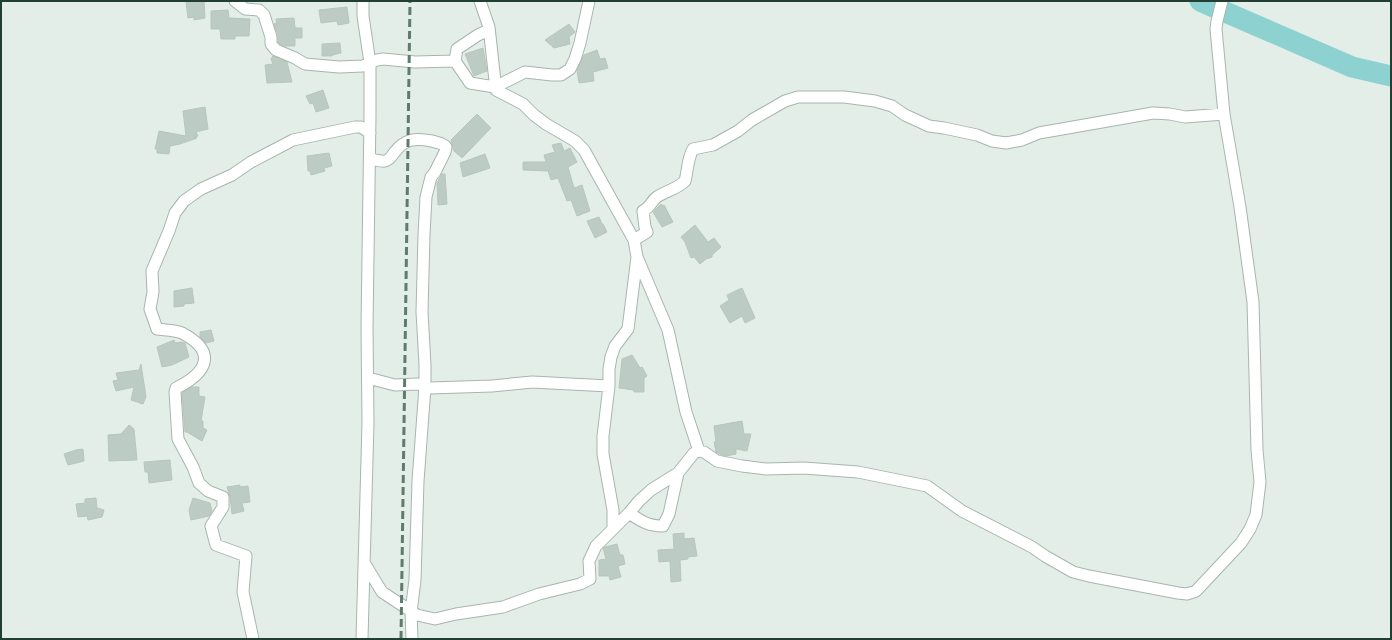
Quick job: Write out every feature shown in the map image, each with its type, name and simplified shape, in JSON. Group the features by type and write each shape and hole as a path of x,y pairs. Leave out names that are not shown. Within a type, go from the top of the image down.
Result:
{"street":[{"path":"236,1 245,9 259,10 264,15 271,37 271,44 276,50 305,64 339,67 363,66 383,59 415,62 455,61"},
{"path":"362,639 368,431 370,159 370,63 363,16 363,1"},
{"path":"480,1 489,30 495,88"},
{"path":"495,88 524,72 552,75 561,74 570,69 580,43 589,1"},
{"path":"365,564 382,592 411,612 427,618 435,619 456,614 503,607 539,594 580,584 590,579 589,561 596,546 629,514 638,501 651,490 678,473 694,453 699,451 704,452 717,461 742,466 766,469 804,468 858,472 927,486 962,511 1032,547 1073,572 1178,594 1187,594 1196,591 1237,548 1250,529 1256,515 1260,482 1257,450 1253,302 1240,207 1224,114 1216,29 1222,1"},
{"path":"489,30 478,35 457,49 455,61 470,83 495,88 500,93 523,104 546,124 575,140 584,150 634,240 638,257 668,330 686,412 699,451"},
{"path":"634,240 647,232 643,211 649,208 655,198 685,181 688,171 689,156 693,149 713,145 785,101 798,97 844,97 875,101 892,106 905,115 928,126 977,135 992,141 1006,143 1022,140 1039,133 1153,113 1185,117 1224,114"},
{"path":"252,639 243,592 246,556 216,545 211,526 223,507 223,497 208,491 199,483 193,467 178,439 176,388 186,383 203,368 205,359 201,346 181,332 157,328 150,309 153,292 152,271 175,213 184,201 201,189 232,175 252,162 293,140 355,127 361,127 370,133"},
{"path":"370,159 385,161 391,157 400,144 412,139 441,143 446,147 445,152 431,177 426,197 422,312 426,365 418,481 415,580 411,612 412,639"},
{"path":"613,528 613,510 603,454 603,436 611,357 615,346 628,329 638,257"},
{"path":"368,378 395,385 418,384 430,388 492,386 532,382 609,386"},
{"path":"629,514 653,526 663,526 669,514 678,473"}],"building":[{"path":"204,1 205,18 194,20 194,17 188,18 186,2"},
{"path":"347,7 349,23 338,25 337,21 321,23 319,10"},
{"path":"228,10 229,18 250,19 249,36 235,36 235,39 221,39 220,29 211,29 211,11"},
{"path":"294,18 295,28 302,28 302,38 295,38 295,46 284,46 278,41 278,35 274,24 276,23 277,25 276,19"},
{"path":"569,24 575,32 569,37 570,44 554,48 545,40"},
{"path":"340,43 341,53 332,56 322,56 322,44"},
{"path":"483,48 487,71 474,76 465,54"},
{"path":"597,50 600,59 605,58 608,68 593,72 594,81 579,83 577,70 584,55"},
{"path":"273,56 287,62 292,82 267,83 265,65 273,64 271,59"},
{"path":"323,90 329,108 316,112 313,103 310,104 306,96"},
{"path":"205,107 208,129 196,132 198,136 194,137 197,138 170,146 169,154 157,153 157,149 155,149 159,131 186,136 183,111"},
{"path":"477,114 491,128 462,158 454,151 451,140"},
{"path":"561,143 564,151 570,148 577,162 568,167 574,188 582,185 590,211 577,216 571,200 567,201 558,178 551,180 548,171 523,170 523,162 546,162 544,155 555,152 552,145"},
{"path":"329,153 332,166 324,168 325,171 311,175 310,171 308,171 307,156"},
{"path":"485,154 490,168 463,177 460,163"},
{"path":"442,174 445,174 447,204 438,205 437,183"},
{"path":"661,204 662,206 664,205 673,222 662,227 653,212"},
{"path":"599,217 607,232 595,238 587,221"},
{"path":"695,225 708,242 714,238 721,247 712,255 712,257 706,259 700,264 694,257 691,258 685,242 681,237"},
{"path":"192,288 194,303 174,307 174,291"},
{"path":"742,288 755,318 745,323 742,316 730,323 720,306 729,300 727,295"},
{"path":"211,330 214,341 206,343 200,337 200,332"},
{"path":"174,340 175,343 185,343 189,357 172,365 162,367 157,347"},
{"path":"632,355 647,376 644,378 644,392 634,392 634,390 619,388 622,359"},
{"path":"141,364 146,397 143,404 131,400 134,387 116,391 113,381 118,380 116,373 139,370"},
{"path":"191,387 199,387 199,396 205,397 201,421 203,421 203,428 207,430 202,441 185,432 182,393"},
{"path":"742,421 744,434 751,434 747,451 736,449 736,454 726,456 716,452 714,442 716,442 714,426"},
{"path":"129,425 134,429 137,460 109,461 108,435 121,434"},
{"path":"83,449 84,461 68,465 64,454"},
{"path":"170,460 172,480 149,483 148,472 145,472 144,462"},
{"path":"240,485 240,487 248,486 250,502 242,503 244,511 232,514 227,487"},
{"path":"96,498 97,508 104,510 102,517 88,520 87,516 78,517 76,504 85,503 85,499"},
{"path":"193,498 210,503 212,511 209,516 191,520 189,510"},
{"path":"684,533 684,539 694,538 697,556 680,560 681,581 671,582 670,561 659,562 658,550 674,549 673,534"},
{"path":"617,544 620,555 623,555 625,564 618,566 621,577 610,580 609,576 599,576 599,560 606,559 603,548"}],"waterway":[{"path":"1200,1 1352,67 1391,76"}],"railway":[{"path":"401,639 410,1"}]}
